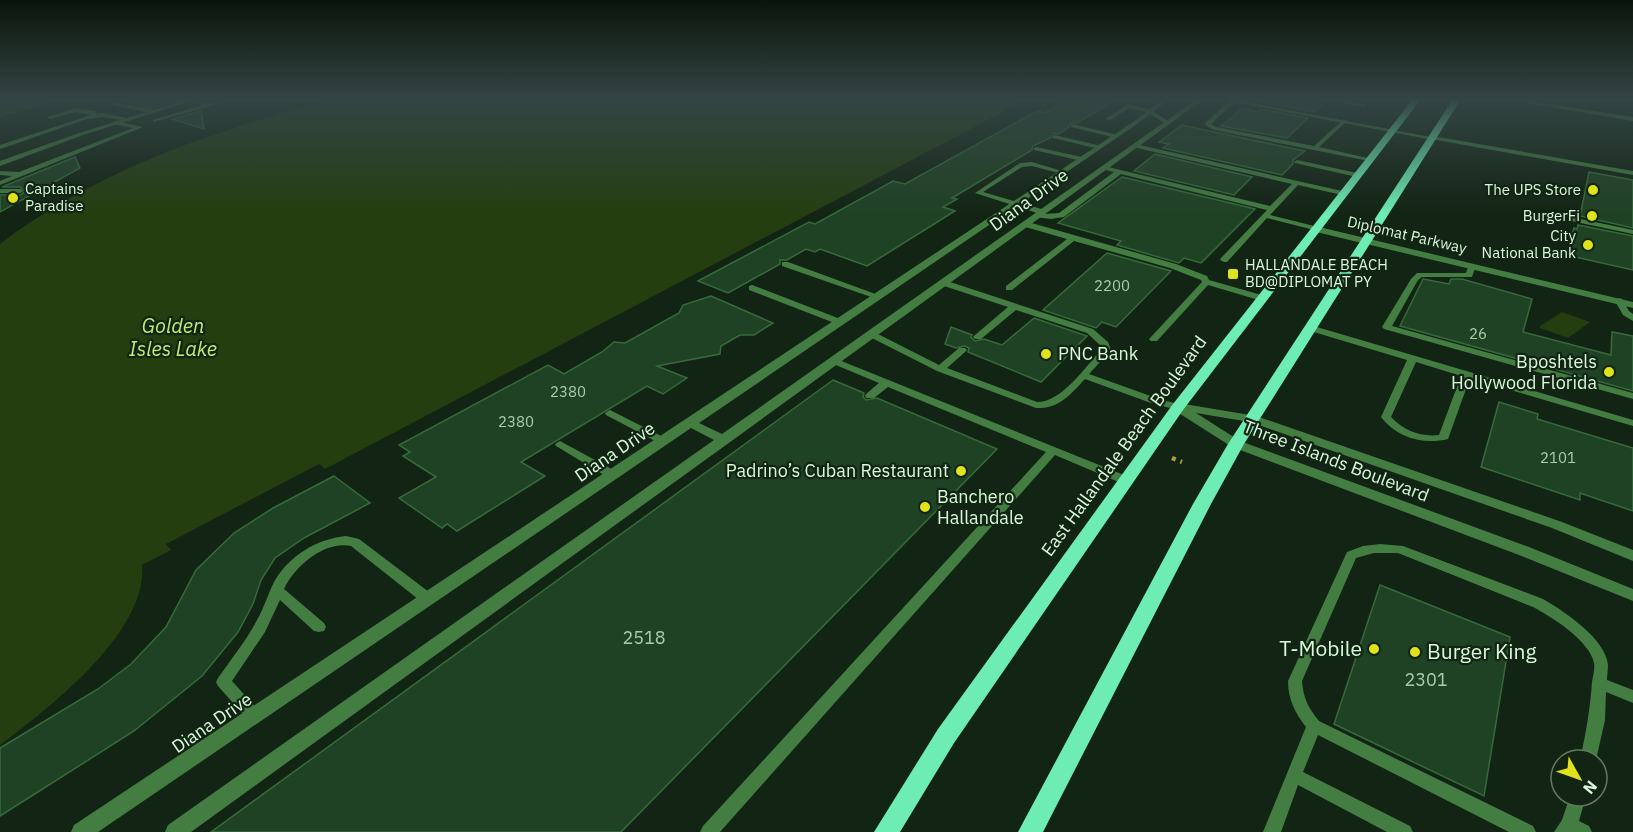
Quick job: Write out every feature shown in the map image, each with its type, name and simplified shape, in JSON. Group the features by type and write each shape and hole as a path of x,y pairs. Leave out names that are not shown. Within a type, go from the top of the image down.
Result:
{"main road":[{"name":"East Hallandale Beach Boulevard","path":"886,832 946,736 1125,480 1178,407 1386,138"},
{"path":"1030,832 1202,504 1236,444 1433,138"}],"street":[{"path":"0,164 73,138"},
{"name":"Diana Drive","path":"81,832 1113,138"},
{"name":"Diana Drive","path":"175,832 1147,138"},
{"name":"Diplomat Parkway","path":"1315,229 1633,305"},
{"name":"Three Islands Boulevard","path":"1178,407 1251,419 1557,525 1633,556"},
{"name":"Three Islands Boulevard","path":"1178,407 1236,444 1524,550 1633,595"},
{"path":"690,423 723,439"}],"lane":[{"path":"0,147 27,138"},
{"path":"0,183 112,138"},
{"path":"1059,138 1099,147"},
{"path":"1264,138 1369,159"},
{"path":"1315,148 1326,138"},
{"path":"1433,138 1633,173"},
{"path":"1135,146 1342,193"},
{"path":"1036,148 1082,159"},
{"path":"1297,162 1357,175"},
{"path":"1062,172 1032,164 1020,165 978,193 1051,217 1061,215 1119,172"},
{"path":"1104,168 1269,212 1315,229"},
{"path":"0,173 20,174"},
{"path":"1224,260 1296,183"},
{"path":"0,191 20,191"},
{"path":"1555,215 1633,232"},
{"path":"1025,224 1173,266 1197,274 1206,282 1262,298"},
{"path":"1009,288 1073,238"},
{"path":"785,264 878,296"},
{"path":"1472,266 1469,274 1420,275 1415,279 1388,327 1633,396"},
{"path":"871,334 940,369 1036,405 1047,406 1055,404 1106,350 1106,344 1090,331 944,282"},
{"path":"1154,339 1206,282"},
{"path":"752,288 840,322"},
{"path":"1618,301 1626,313 1633,318"},
{"path":"978,337 1015,306"},
{"path":"1310,328 1633,423"},
{"path":"940,369 962,350"},
{"path":"1413,358 1386,417 1391,424 1401,430 1425,438 1436,440 1444,437 1467,373"},
{"path":"834,361 1125,480"},
{"path":"1083,375 1178,407"},
{"path":"870,396 887,382"},
{"path":"610,413 663,441"},
{"path":"560,444 613,475"},
{"path":"709,832 1053,451"},
{"path":"254,716 223,682 269,613 285,575 315,550 332,541 346,539 355,542 428,599"},
{"path":"1527,832 1314,726 1301,710 1295,694 1295,681 1351,555 1364,550 1399,549 1538,603 1556,613 1593,646 1601,663 1597,720 1591,748"},
{"path":"277,590 320,627"},
{"path":"1600,683 1633,697"},
{"path":"1272,832 1314,726"},
{"path":"1294,775 1404,832"},
{"path":"1572,830 1576,808"}],"path":[{"path":"1172,458 1182,462"}],"water":[{"name":"Golden Isles Lake","path":"954,138 325,469 319,464 166,544 171,550 142,565 140,590 129,616 113,642 92,666 44,711 0,745 0,244 77,194 118,173 203,139"},
{"path":"1562,312 1590,322 1568,338 1540,328"}],"building":[{"path":"988,138 1050,138 1033,146 1032,150 952,198 957,199 943,207 955,211 867,266 820,249 815,252 806,249 787,260 780,260 780,264 728,293 698,281 809,222 815,224 893,181 905,184"},
{"path":"1165,138 1243,138 1305,151 1293,160 1293,164 1282,175 1163,148 1169,144 1159,142"},
{"path":"1155,154 1252,177 1234,195 1134,171"},
{"path":"75,157 80,168 0,212 0,195 20,195 25,192 20,187 2,187"},
{"path":"1589,172 1633,180 1633,228 1580,216"},
{"path":"1122,177 1255,209 1201,263 1184,258 1179,263 1117,245 1121,241 1058,223"},
{"path":"1578,225 1633,236 1633,270 1566,255 1574,228 1577,229"},
{"path":"1107,253 1171,271 1116,327 1102,322 1096,328 1043,310"},
{"path":"1423,279 1449,284 1451,279 1462,279 1532,299 1523,332 1611,355 1612,332 1633,336 1633,391 1400,326"},
{"path":"711,296 773,323 754,335 740,335 721,346 720,354 657,366 687,378 663,394 647,386 521,462 545,476 457,531 447,524 442,528 399,498 436,477 403,456 410,452 399,445 548,365 564,374 602,352 614,342 625,343 679,313 683,305"},
{"path":"1034,318 1087,336 1041,382 968,352 969,348 965,346 956,348 945,344 951,327 972,335 975,341 984,339 1002,345"},
{"path":"833,380 864,393 863,397 866,400 877,398 997,449 621,832 211,832"},
{"path":"1499,402 1538,414 1537,419 1633,448 1633,511 1580,493 1580,500 1481,467"},
{"path":"334,476 370,503 304,538 275,558 261,580 253,604 238,632 202,676 134,731 0,816 0,748 98,689 131,664 166,627 196,570 234,533 273,508"},
{"path":"1380,585 1510,637 1484,796 1334,724"}],"place":[{"name":"The UPS Store","path":"1593,190"},
{"name":"Captains Paradise","path":"13,198"},
{"name":"BurgerFi","path":"1592,216"},
{"name":"City National Bank","path":"1588,245"},
{"name":"HALLANDALE BEACH BD@DIPLOMAT PY","path":"1233,274"},
{"name":"PNC Bank","path":"1046,354"},
{"name":"Bposhtels Hollywood Florida","path":"1609,372"},
{"name":"Padrino’s Cuban Restaurant","path":"961,471"},
{"name":"Banchero Hallandale","path":"925,507"},
{"name":"T-Mobile","path":"1374,649"},
{"name":"Burger King","path":"1415,652"}]}
